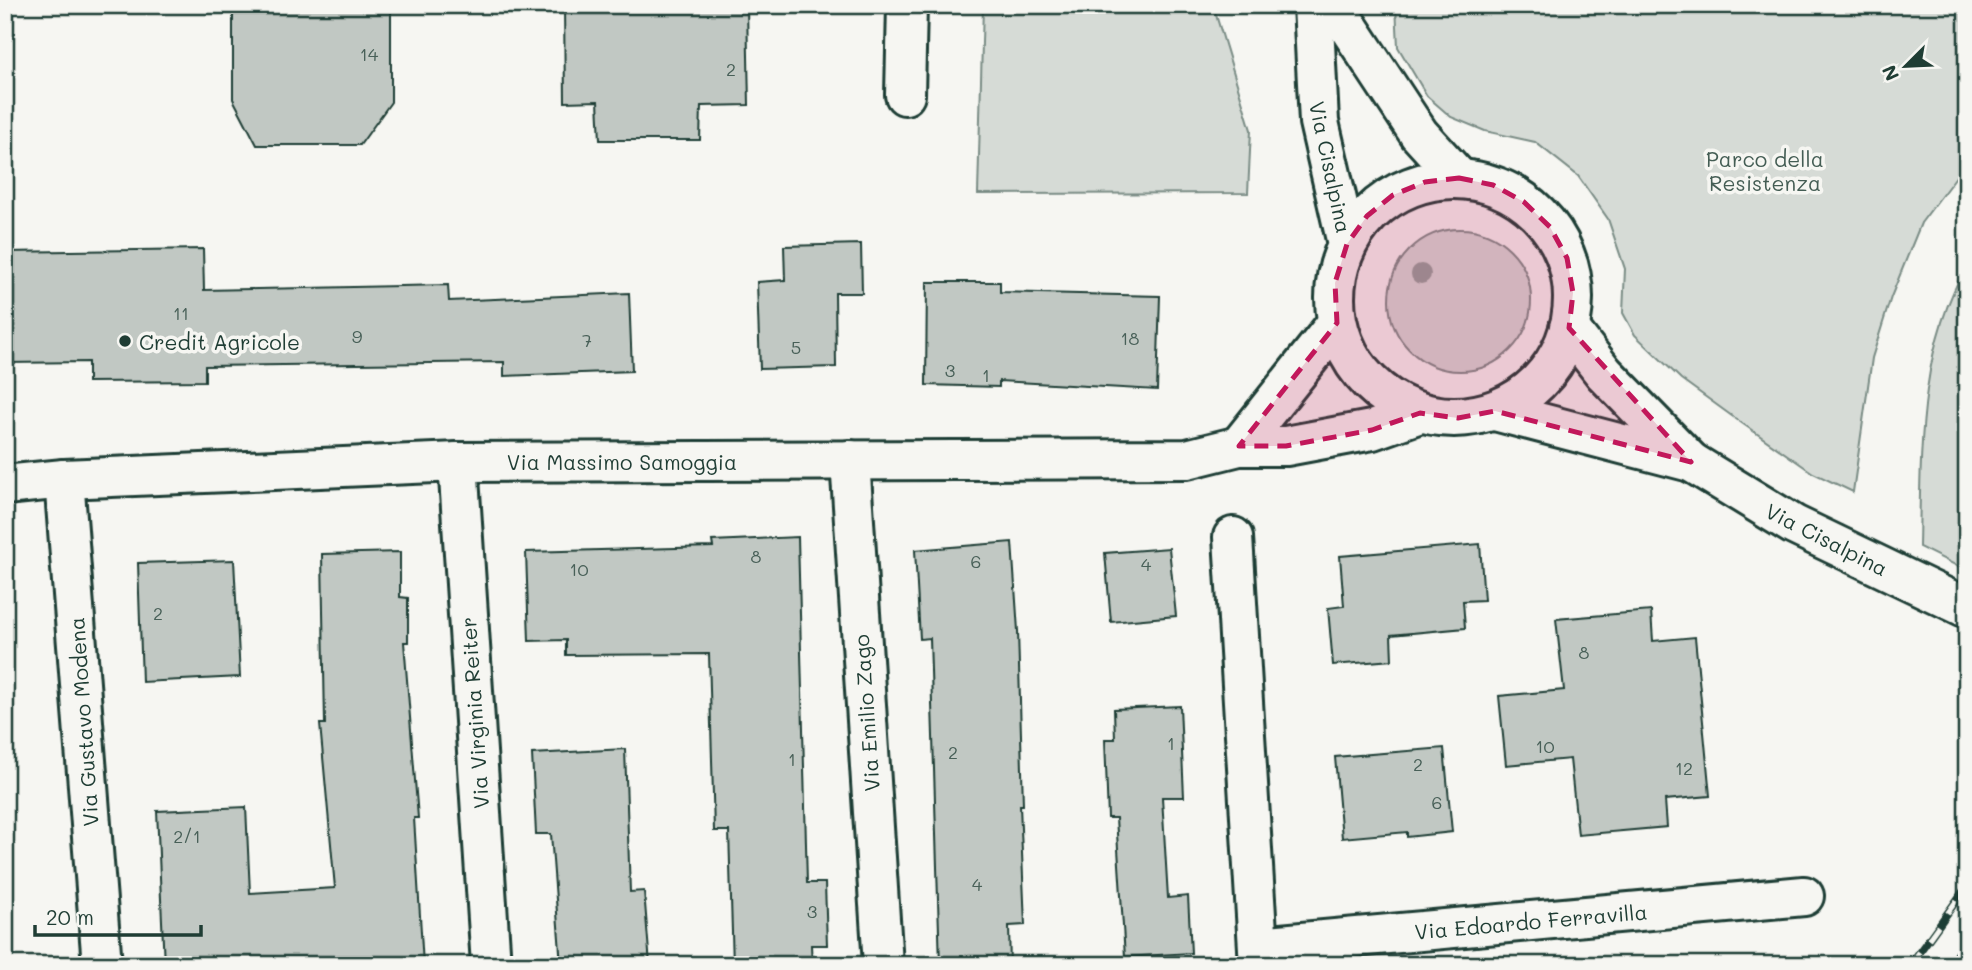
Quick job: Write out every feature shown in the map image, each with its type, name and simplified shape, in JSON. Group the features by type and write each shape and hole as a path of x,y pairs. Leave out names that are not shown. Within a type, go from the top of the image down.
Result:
{"street":[{"path":"905,95 907,5"},
{"name":"Via Cisalpina","path":"1313,5 1319,122 1347,244"},
{"path":"1334,5 1419,134 1459,178"},
{"name":"Via Cisalpina","path":"1459,178 1493,185 1524,202 1550,227 1567,258 1573,293 1569,328 1554,363 1529,392 1495,411 1458,418 1420,413 1391,399 1366,380 1348,353 1337,323 1335,283 1347,244 1367,216 1393,195 1425,182 1459,178"},
{"path":"1239,446 1337,323"},
{"name":"Via Cisalpina","path":"1569,328 1604,373 1690,462 1794,526 1967,608"},
{"name":"Via Cisalpina","path":"1495,411 1690,462"},
{"name":"Via Massimo Samoggia","path":"5,485 64,479 458,462 1187,459 1239,446 1286,446 1372,430 1420,413"},
{"name":"Via Emilio Zago","path":"850,460 883,965"},
{"name":"Via Virginia Reiter","path":"458,462 491,965"},
{"name":"Via Gustavo Modena","path":"64,479 102,965"},
{"name":"Via Edoardo Ferravilla","path":"1233,537 1258,955 1804,896"}],"highlighted area":[{"path":"1459,178 1493,185 1524,202 1550,227 1567,258 1573,293 1569,328 1691,462 1495,411 1458,418 1420,413 1372,430 1286,446 1239,446 1337,323 1335,283 1347,244 1367,216 1393,195 1425,182"}],"green space":[{"path":"983,5 1213,5 1251,130 1248,193 978,194"},
{"name":"Parco della Resistenza","path":"1396,5 1967,5 1967,162 1921,223 1891,297 1872,358 1853,492 1813,473 1736,419 1681,379 1635,335 1623,313 1625,269 1608,219 1578,176 1535,142 1485,131 1451,117 1427,96 1398,47"},
{"path":"1460,229 1487,234 1510,250 1526,273 1531,300 1526,327 1510,350 1487,366 1460,371 1433,366 1410,350 1394,327 1389,300 1394,273 1410,250 1433,234"},
{"path":"1967,265 1967,571 1919,547 1922,439 1931,366 1951,297"}],"building":[{"path":"233,5 391,5 391,102 360,145 257,145 233,99"},
{"path":"564,5 747,7 749,105 701,106 700,140 600,140 598,101 565,102"},
{"path":"861,244 862,293 835,293 836,367 760,369 757,282 785,280 784,246"},
{"path":"203,249 204,290 448,285 449,301 629,293 632,371 504,376 504,362 205,366 205,381 88,382 88,362 5,363 5,252"},
{"path":"927,282 1000,282 1000,292 1160,296 1157,390 999,381 999,387 926,385"},
{"path":"798,537 807,883 825,883 827,945 811,945 812,965 733,965 729,831 714,831 709,654 566,655 566,640 529,641 526,552 713,547 712,541"},
{"path":"1012,542 1018,631 1023,805 1020,805 1025,925 1009,926 1010,965 940,965 930,638 920,639 915,550"},
{"path":"1480,544 1484,600 1463,601 1465,628 1391,635 1392,660 1333,665 1328,608 1344,606 1340,556"},
{"path":"1169,548 1176,616 1111,622 1105,553"},
{"path":"400,552 400,597 408,598 408,642 404,642 418,818 414,818 423,965 164,965 157,811 246,807 250,893 335,888 320,724 325,724 322,554"},
{"path":"234,560 240,677 142,682 138,563"},
{"path":"1651,611 1653,641 1695,637 1710,796 1665,800 1667,827 1578,835 1570,759 1506,765 1499,696 1564,690 1556,619"},
{"path":"1180,706 1184,797 1162,797 1168,898 1188,896 1191,953 1125,957 1116,818 1108,818 1105,739 1115,739 1114,709"},
{"path":"1444,748 1452,832 1407,837 1407,832 1342,838 1335,757"},
{"path":"625,749 630,892 644,891 650,965 561,965 551,834 536,834 532,754"}],"railway":[{"path":"1910,965 1967,886"},
{"path":"1949,965 1967,941"}],"place":[{"name":"Credit Agricole","path":"125,341"}]}
